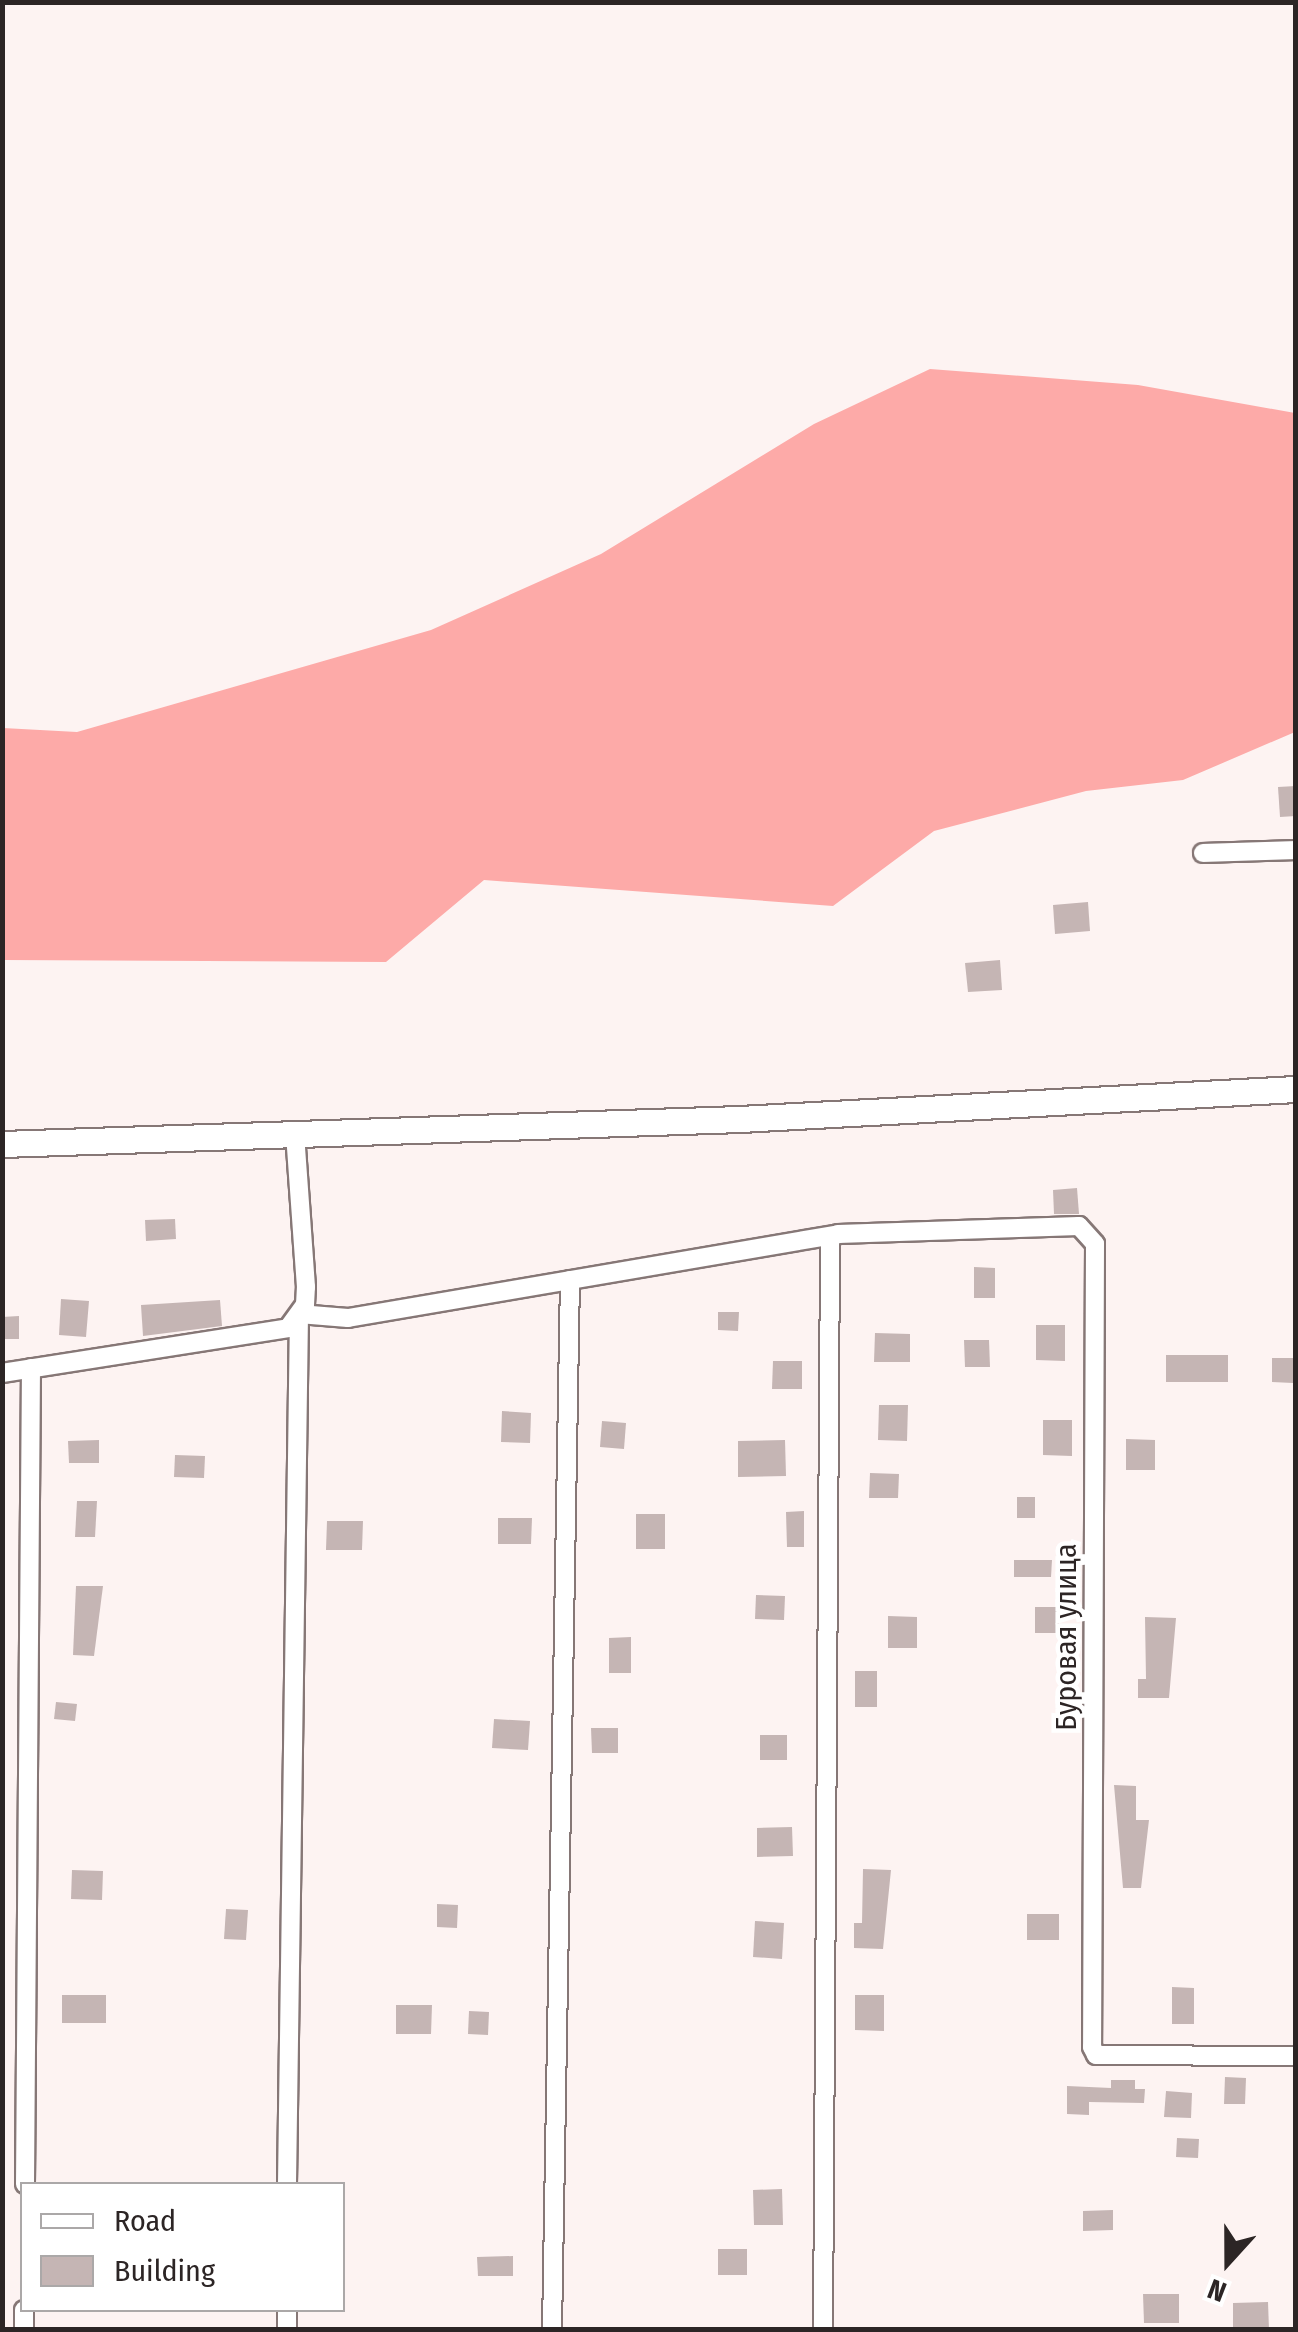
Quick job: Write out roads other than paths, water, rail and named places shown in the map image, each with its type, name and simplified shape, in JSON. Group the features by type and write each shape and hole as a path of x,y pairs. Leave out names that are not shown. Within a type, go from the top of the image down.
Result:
{"main road":[{"path":"2,1144 296,1135 1296,1089"}],"street":[{"path":"1203,853 1296,850"},
{"path":"288,2182 299,1314 306,1287 296,1135"},
{"name":"Буровая улица","path":"830,1238 1078,1226 1095,1244 1096,2055 1296,2056"},
{"path":"299,1314 348,1318 830,1238 823,2330"},
{"path":"552,2330 570,1280"},
{"path":"2,1374 273,1333 288,1328 299,1314"},
{"path":"24,2182 31,1368"}]}
